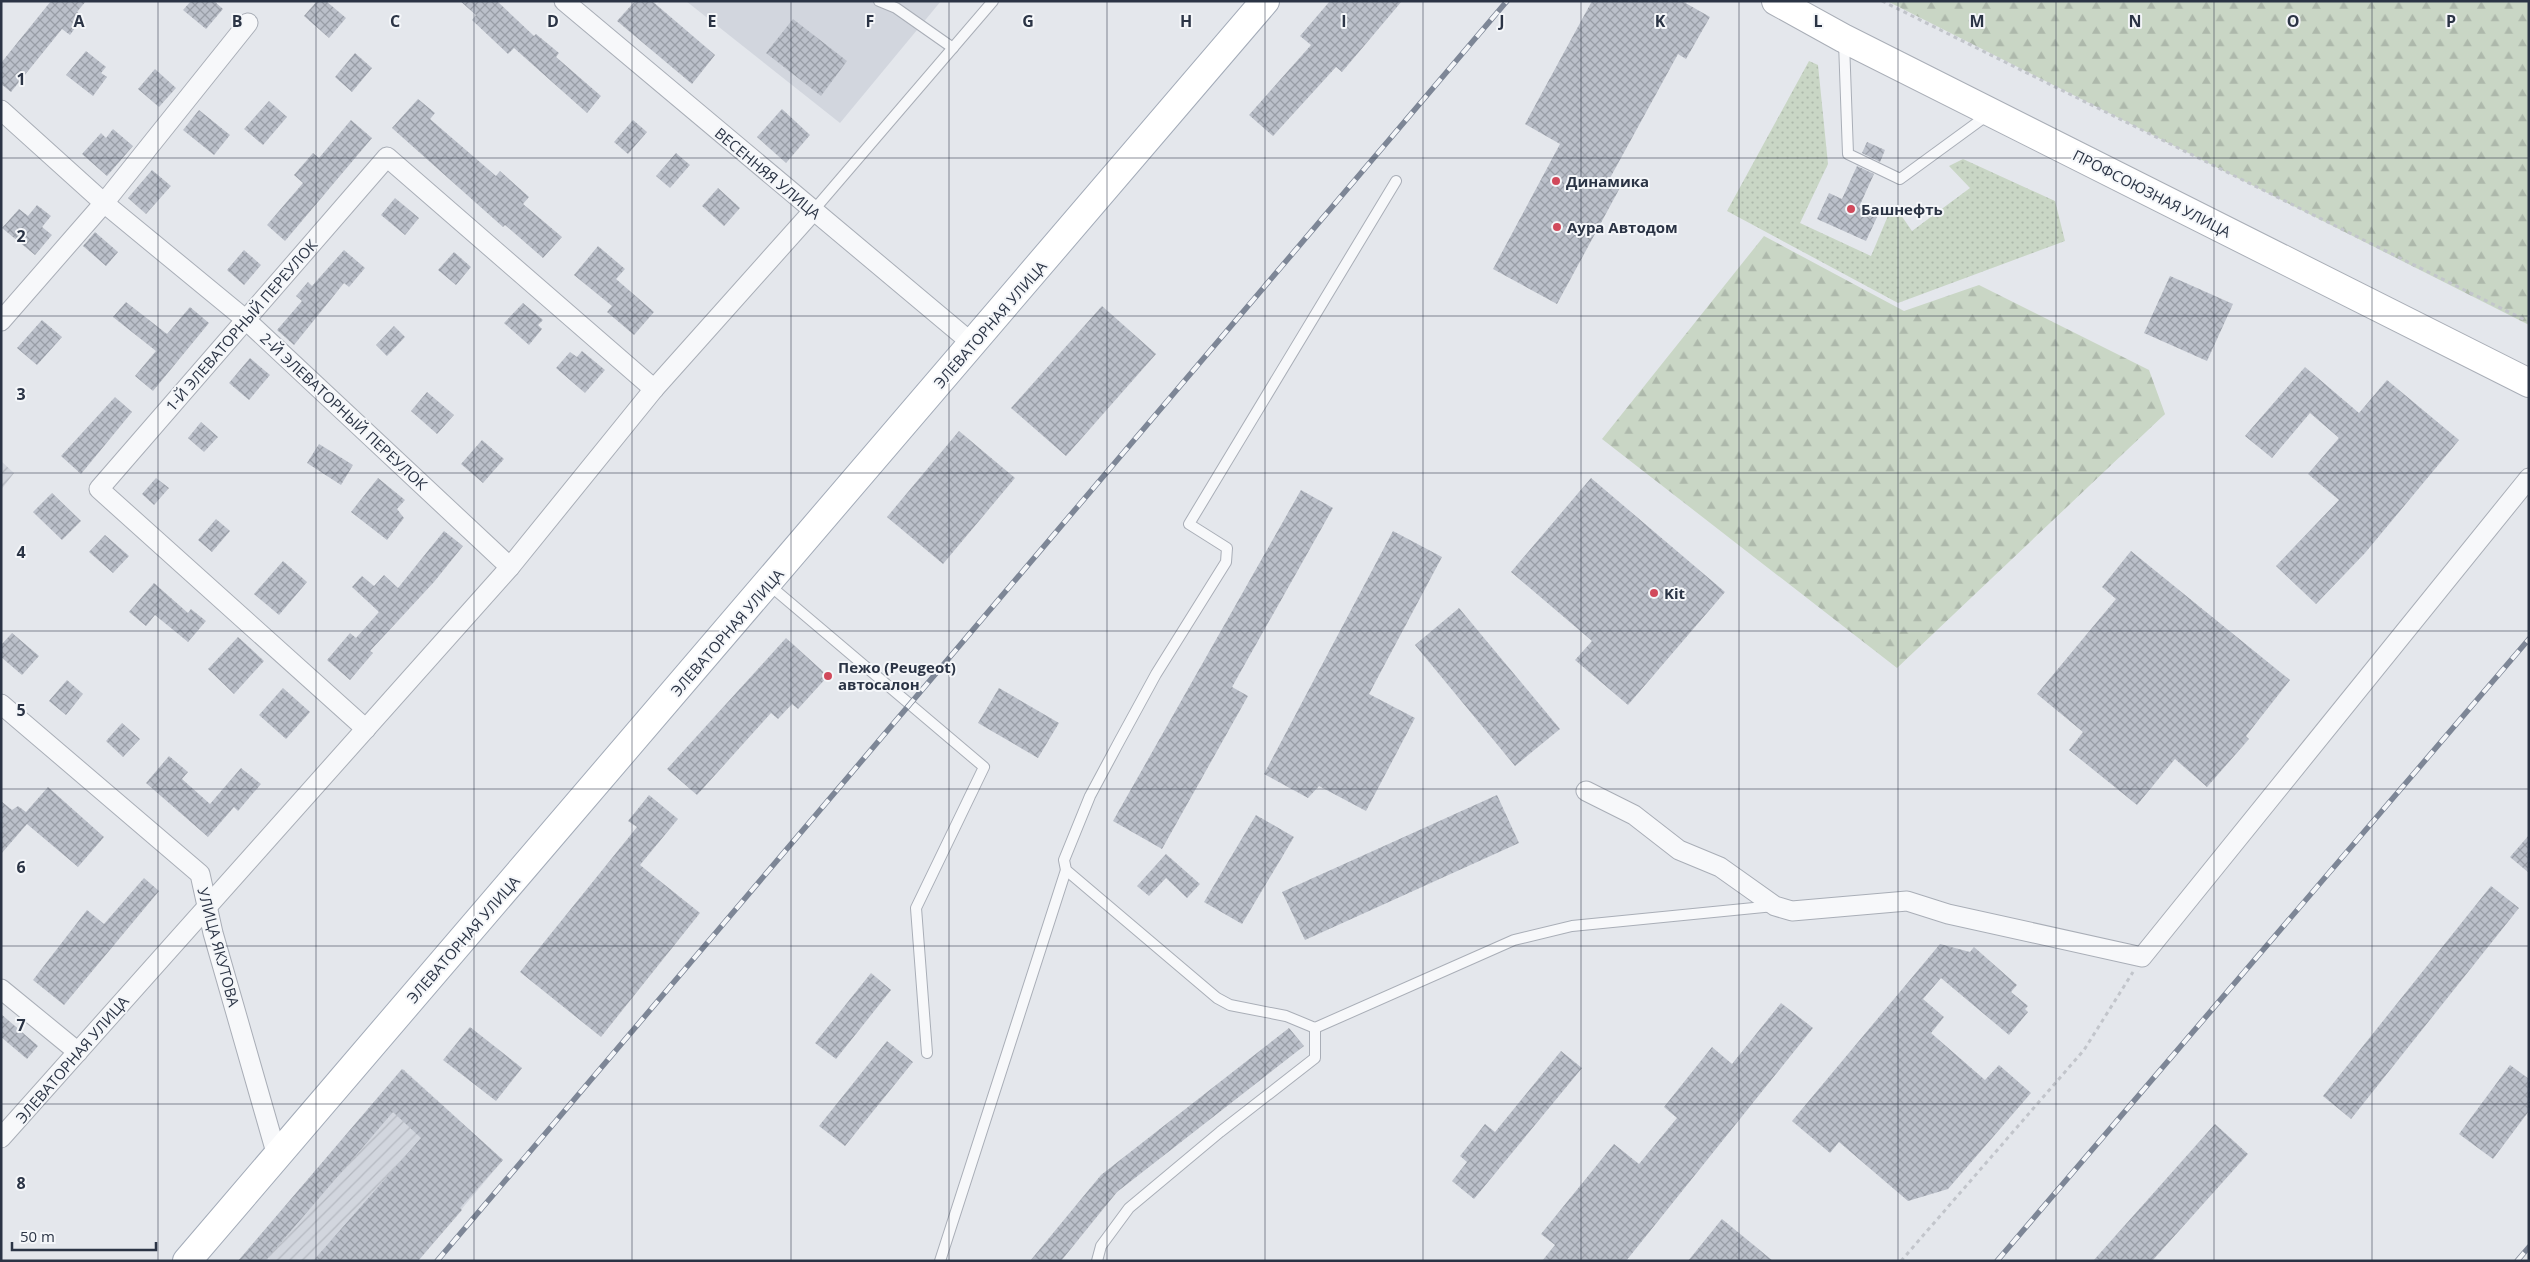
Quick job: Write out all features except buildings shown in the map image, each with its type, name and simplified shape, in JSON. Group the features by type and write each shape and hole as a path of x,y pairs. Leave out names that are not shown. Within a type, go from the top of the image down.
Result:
{"main road":[{"name":"ЭЛЕВАТОРНАЯ УЛИЦА","path":"187,1261 1265,1"},
{"name":"ПРОФСОЮЗНАЯ УЛИЦА","path":"1776,1 1843,38 2529,383"}],"street":[{"name":"ВЕСЕННЯЯ УЛИЦА","path":"564,1 973,344"},
{"path":"1,321 104,203 248,23"},
{"name":"2-Й ЭЛЕВАТОРНЫЙ ПЕРЕУЛОК","path":"1,110 104,203 245,319 510,566"},
{"name":"1-Й ЭЛЕВАТОРНЫЙ ПЕРЕУЛОК","path":"366,729 99,489 387,158 654,389"},
{"name":"ЭЛЕВАТОРНАЯ УЛИЦА","path":"1,1138 206,905 366,729 510,566 654,389 813,211"},
{"path":"1586,791 1634,815 1679,850 1720,867 1775,906 1792,911 1907,901 1948,914 2142,957 2529,478"},
{"name":"УЛИЦА ЯКУТОВА","path":"1,704 200,874 206,905 277,1156"},
{"path":"1,989 78,1052"}],"lane":[{"path":"879,1 896,8 953,48"},
{"path":"813,211 993,1"},
{"path":"1843,38 1848,154 1900,179 1992,113"},
{"path":"940,1261 1066,870 1064,860 1090,796 1156,674 1226,562 1227,548 1189,524 1396,181"},
{"path":"768,584 984,767 916,908 927,1054"},
{"path":"1066,870 1217,998 1230,1006 1286,1016 1315,1028 1514,940 1572,926 1775,906"},
{"path":"1097,1261 1102,1246 1129,1208 1220,1132 1315,1058 1315,1028"}],"path":[{"path":"1882,1 2529,322"},
{"path":"1901,1261 2084,1050 2142,957"}],"shaded area":[{"path":"686,1 941,1 840,123"},
{"path":"1,461 14,473 1,490"},
{"path":"403,1069 503,1160 418,1261 238,1261"}],"green space":[{"path":"1887,1 2529,1 2529,325"},
{"path":"1809,61 1818,65 1828,164 1800,223 1871,256 1890,211 1896,208 1912,231 1970,188 1949,166 1963,159 2055,201 2065,241 1898,303 1727,211"},
{"path":"1764,236 1904,311 1979,285 2149,370 2165,414 1897,668 1602,439"}],"railway":[{"path":"437,1261 1507,1"},
{"path":"1997,1261 2529,639"},
{"path":"2517,1261 2529,1247"}],"place":[{"name":"Динамика","path":"1556,181"},
{"name":"Башнефть","path":"1851,209"},
{"name":"Аура Автодом","path":"1557,227"},
{"name":"Kit","path":"1654,593"},
{"name":"Пежо (Peugeot) автосалон","path":"828,676"}]}
